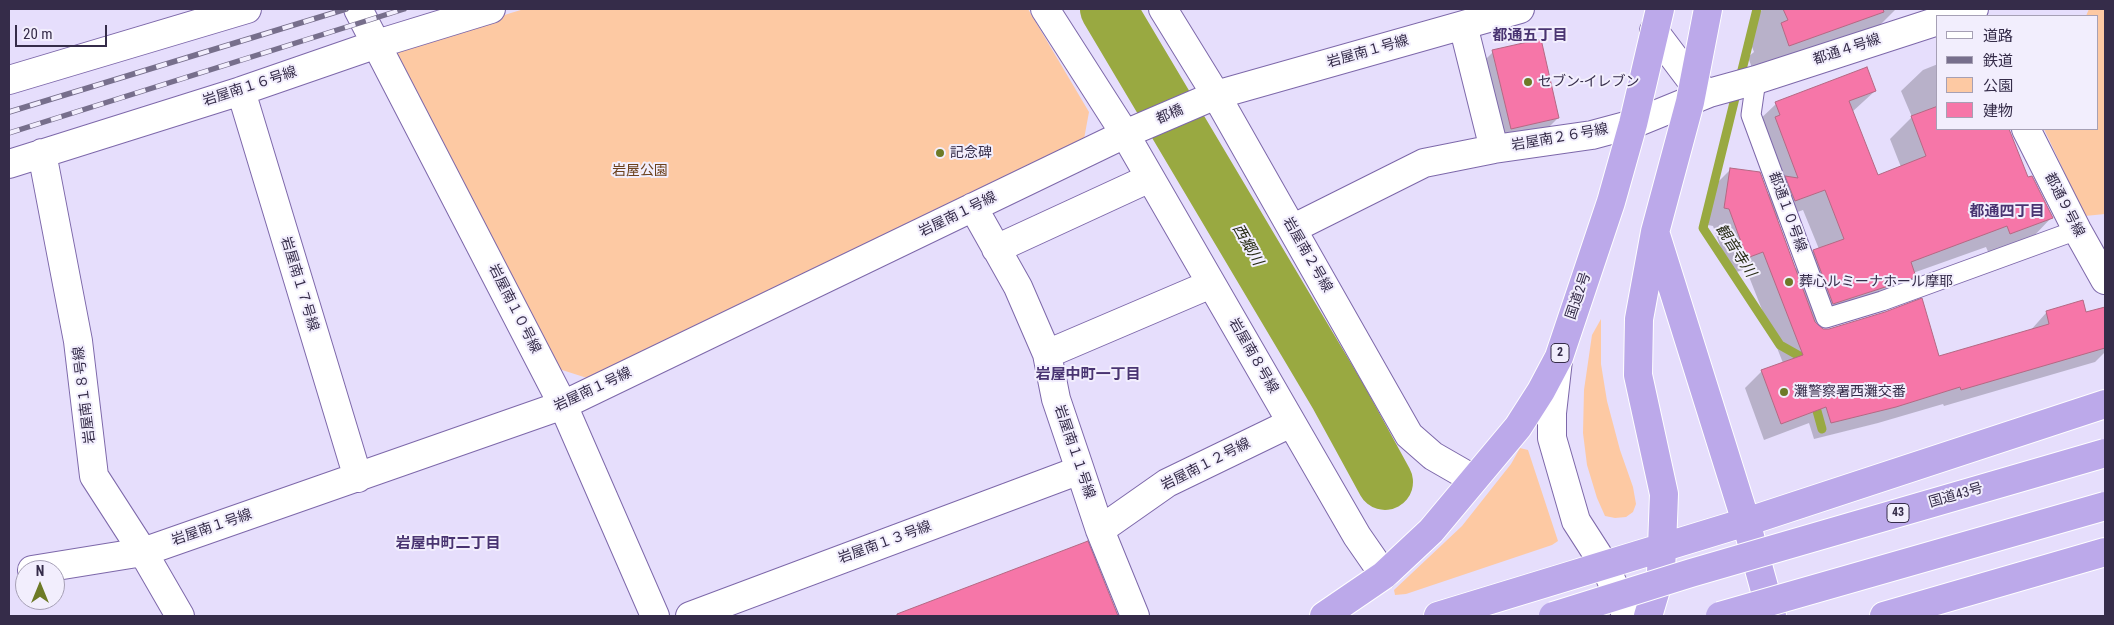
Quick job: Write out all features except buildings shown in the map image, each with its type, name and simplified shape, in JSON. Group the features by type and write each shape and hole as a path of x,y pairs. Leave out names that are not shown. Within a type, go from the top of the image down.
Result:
{"highway":[{"path":"1648,616 1662,573 1664,494 1638,375 1639,319 1655,232 1716,89 1708,9"},
{"name":"国道2号","path":"1324,616 1384,575 1431,531 1518,427 1559,357 1611,202 1633,124 1657,20"},
{"path":"1655,232 1746,522 1772,616"},
{"path":"1438,616 1746,522 2105,404"},
{"name":"国道43号","path":"1553,616 1691,573 2105,453"},
{"path":"1720,616 2105,506"},
{"path":"1886,616 2105,552"}],"street":[{"path":"9,80 247,9"},
{"name":"岩屋南１０号線","path":"358,9 563,405 655,616"},
{"name":"岩屋南１６号線","path":"9,164 241,91 377,44 491,9"},
{"name":"岩屋南８号線","path":"1045,9 1125,134 1357,536 1384,575"},
{"name":"岩屋南２号線","path":"1163,9 1216,95 1410,436 1433,456 1473,479"},
{"name":"岩屋南１号線","path":"1216,95 1473,18 1520,9"},
{"path":"1955,15 1976,9"},
{"name":"岩屋南２６号線","path":"1473,18 1494,149 1592,135 1633,124"},
{"path":"1657,20 1716,89"},
{"name":"都通４号線","path":"1633,124 1716,89 1936,22"},
{"name":"岩屋南１７号線","path":"241,91 358,478"},
{"name":"都橋","path":"1125,134 1216,95"},
{"name":"都通９号線","path":"2027,130 2077,230 2105,280"},
{"name":"岩屋南１号線","path":"65,565 143,552 563,405 1125,134"},
{"path":"1292,228 1424,163 1494,149"},
{"name":"岩屋南１８号線","path":"42,153 78,341 94,476 143,552 180,616"},
{"path":"996,249 1150,178"},
{"name":"岩屋南１１号線","path":"973,208 1018,287 1047,354 1056,399 1100,530 1135,616"},
{"path":"1047,354 1211,284"},
{"path":"1559,357 1553,397 1552,438 1576,521 1604,566 1627,616"},
{"name":"岩屋南１２号線","path":"1100,530 1167,483 1291,423"},
{"name":"岩屋南１３号線","path":"690,616 1080,470"}],"lane":[{"name":"都通１０号線","path":"1716,89 1751,115 1826,318 1882,301 2077,230"}],"green space":[{"name":"岩屋公園","path":"524,9 1028,9 1089,112 1084,139 587,378 559,369 393,49"},
{"path":"2089,9 2105,9 2105,214 2085,216 2044,130 2099,130 2099,15 2086,15"},
{"path":"1601,319 1601,364 1607,401 1620,450 1633,487 1636,504 1633,512 1626,517 1615,518 1605,516 1597,498 1587,465 1583,433 1584,390 1592,335"},
{"path":"1520,448 1528,450 1558,541 1552,545 1406,594 1395,595 1394,590 1462,526 1511,464"}],"waterway":[{"name":"西郷川","path":"1108,9 1338,396 1385,482"},
{"name":"観音寺川","path":"1757,9 1703,228 1780,345 1803,358 1805,365"},
{"name":"観音寺川","path":"1814,400 1822,429"}],"railway":[{"path":"9,112 346,9"},
{"path":"9,133 404,9"}],"place":[{"name":"セブン-イレブン","path":"1528,82"},
{"name":"記念碑","path":"940,153"},
{"name":"葬心ルミーナホール摩耶","path":"1789,282"},
{"name":"灘警察署西灘交番","path":"1784,392"}],"district":[{"name":"都通五丁目","path":"1530,36"},
{"name":"都通四丁目","path":"2007,212"},
{"name":"岩屋中町一丁目","path":"1088,375"},
{"name":"岩屋中町二丁目","path":"448,544"}]}
